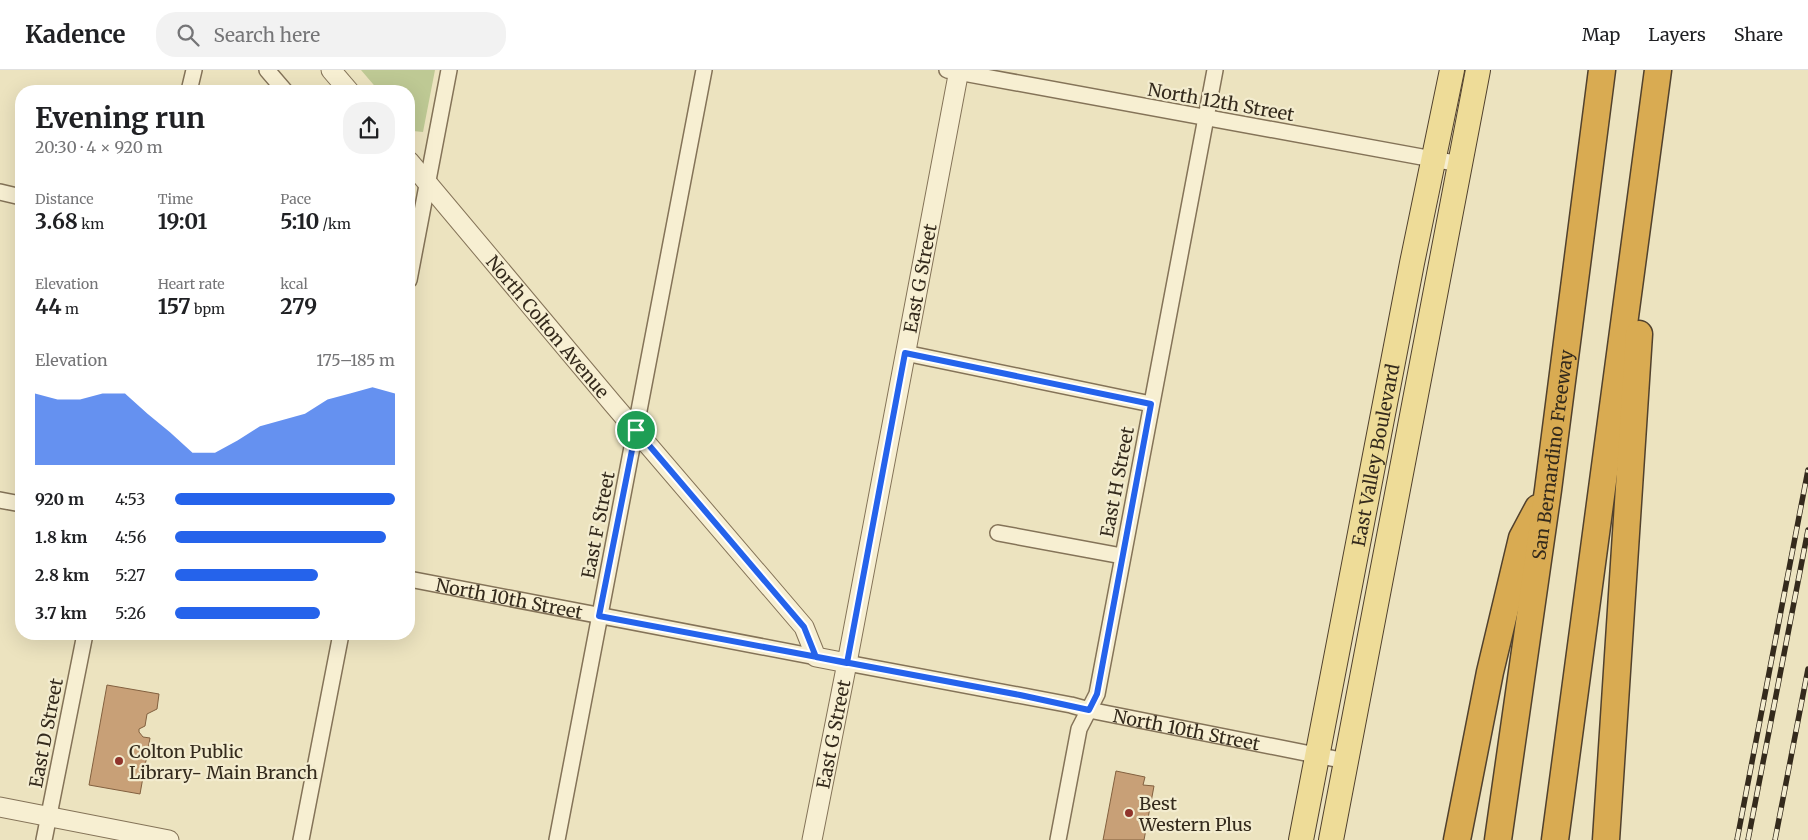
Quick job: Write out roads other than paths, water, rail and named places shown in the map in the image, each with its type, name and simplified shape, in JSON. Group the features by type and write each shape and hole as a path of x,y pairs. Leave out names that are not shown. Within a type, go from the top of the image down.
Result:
{"highway":[{"name":"San Bernardino Freeway","path":"1498,840 1548,490 1602,70"},
{"path":"1555,840 1658,70"},
{"path":"1606,840 1654,100"},
{"path":"1456,840 1490,672 1522,538 1548,490"}],"main road":[{"name":"East Valley Boulevard","path":"1301,840 1410,270 1435,159 1452,70"},
{"name":"East Valley Boulevard","path":"1331,840 1478,70"}],"street":[{"path":"191,85 194,70"},
{"path":"267,70 280,85"},
{"path":"331,70 344,85"},
{"path":"415,229 427,184 449,70"},
{"name":"East F Street","path":"557,840 704,70"},
{"name":"East H Street","path":"1058,840 1079,729 1097,694 1215,70"},
{"name":"North 12th Street","path":"955,71 1205,119 1460,164"},
{"name":"East G Street","path":"812,840 905,353 955,71"},
{"name":"North Colton Avenue","path":"415,169 804,627 816,657"},
{"path":"0,192 15,196"},
{"path":"905,353 1151,404"},
{"path":"0,500 15,503"},
{"path":"998,533 1122,556"},
{"name":"North 10th Street","path":"415,580 1034,698 1346,761"},
{"name":"East D Street","path":"44,840 84,640"},
{"path":"301,840 340,640"},
{"path":"0,807 169,840"}],"railway":[{"path":"1737,840 1808,470"},
{"path":"1748,840 1808,530"},
{"path":"1775,840 1808,669"}],"place":[{"name":"Colton Public Library- Main Branch","path":"119,761"},
{"name":"Best Western Plus","path":"1129,813"}]}
